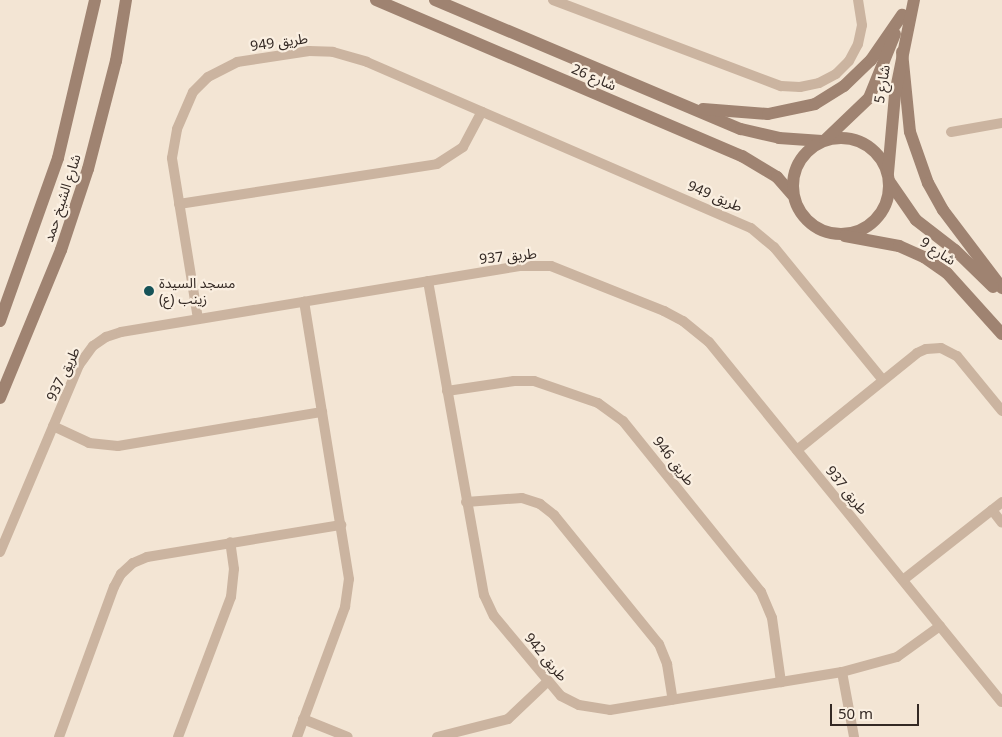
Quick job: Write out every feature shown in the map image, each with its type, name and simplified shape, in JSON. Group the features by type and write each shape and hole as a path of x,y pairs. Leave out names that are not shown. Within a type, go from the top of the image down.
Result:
{"main road":[{"name":"شارع الشيخ حمد","path":"0,321 58,158 95,0"},
{"name":"شارع الشيخ حمد","path":"0,398 61,250 75,207 102,115 126,0"},
{"path":"123,18 132,0"},
{"name":"شارع 26","path":"376,0 742,156 777,177 792,194"},
{"name":"شارع 26","path":"435,0 683,106 760,134 823,140"},
{"name":"شارع 5","path":"823,140 870,98 902,15 910,0"},
{"name":"شارع 5","path":"888,177 902,52 914,0"},
{"path":"683,106 736,113 768,114 815,104 844,86 872,60 902,15"},
{"path":"902,52 910,132 928,183 947,217 1002,288"},
{"path":"840,137 856,140 881,159 888,177 884,209 875,221 850,234 835,234 817,228 803,216 792,194 795,168 810,148 823,140 840,137"},
{"name":"شارع 9","path":"888,177 916,220 955,250 1002,296"},
{"name":"شارع 9","path":"835,234 899,246 924,257 960,285 1002,334"}],"street":[{"path":"553,0 781,86 800,87 819,83 836,74 849,60 858,44 862,25 858,0"},
{"name":"طريق 949","path":"198,319 172,158 177,129 200,84 217,71 236,62 309,51 344,54 751,228 774,247 883,380"},
{"path":"179,204 436,164 463,147 482,112"},
{"path":"952,132 1002,123"},
{"name":"طريق 937","path":"0,552 83,358 99,341 121,332 428,281 541,265 566,270 664,311 688,324 709,342 1002,702"},
{"name":"طريق 942","path":"428,281 484,596 494,616 547,682 570,701 599,710 673,700 842,672 897,657 940,626"},
{"path":"297,737 345,607 348,578 304,302"},
{"path":"797,450 917,353 941,348 957,356 1002,411"},
{"name":"طريق 946","path":"447,391 514,381 534,382 598,403 624,421 761,592 772,618 781,682"},
{"path":"54,426 89,443 118,446 322,412"},
{"path":"466,502 522,498 540,504 554,515 659,644 667,664 673,700"},
{"path":"903,580 1002,502"},
{"path":"992,510 1002,523"},
{"path":"59,737 122,574 133,563 147,557 341,525"},
{"path":"178,737 231,597 234,569 230,542"},
{"path":"842,672 854,737"},
{"path":"437,737 508,719 522,710 547,682"},
{"path":"303,719 348,737"}],"place":[{"name":"مسجد السيدة زينب (ع)","path":"149,291"}]}
